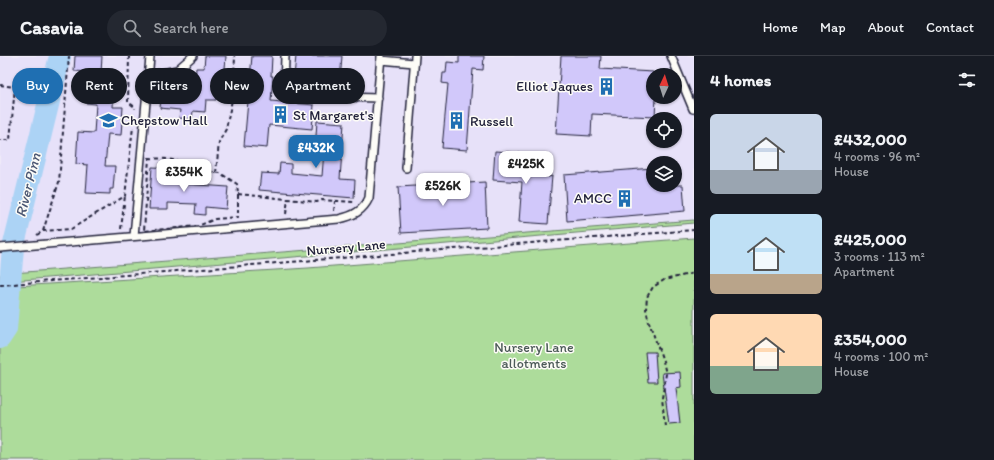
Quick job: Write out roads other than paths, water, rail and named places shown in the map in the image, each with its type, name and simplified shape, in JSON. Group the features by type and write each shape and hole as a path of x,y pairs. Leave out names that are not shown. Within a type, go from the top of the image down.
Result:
{"lane":[{"path":"179,68 193,56"},
{"path":"285,56 284,91 343,97 378,98"},
{"path":"671,56 693,109"},
{"path":"149,68 150,57"},
{"path":"0,248 339,219 354,215 362,209 369,198 381,58 414,59 406,168"},
{"path":"134,236 146,104"}],"waterway":[{"name":"River Pinn","path":"0,338 6,329 13,248 60,56"}],"place":[{"name":"Elliot Jaques","path":"606,86"},
{"name":"St Margaret's","path":"280,115"},
{"name":"Chepstow Hall","path":"108,120"},
{"name":"Russell","path":"457,121"},
{"name":"AMCC","path":"625,198"}],"park label":[{"name":"Nursery Lane allotments","path":"534,356"}]}
